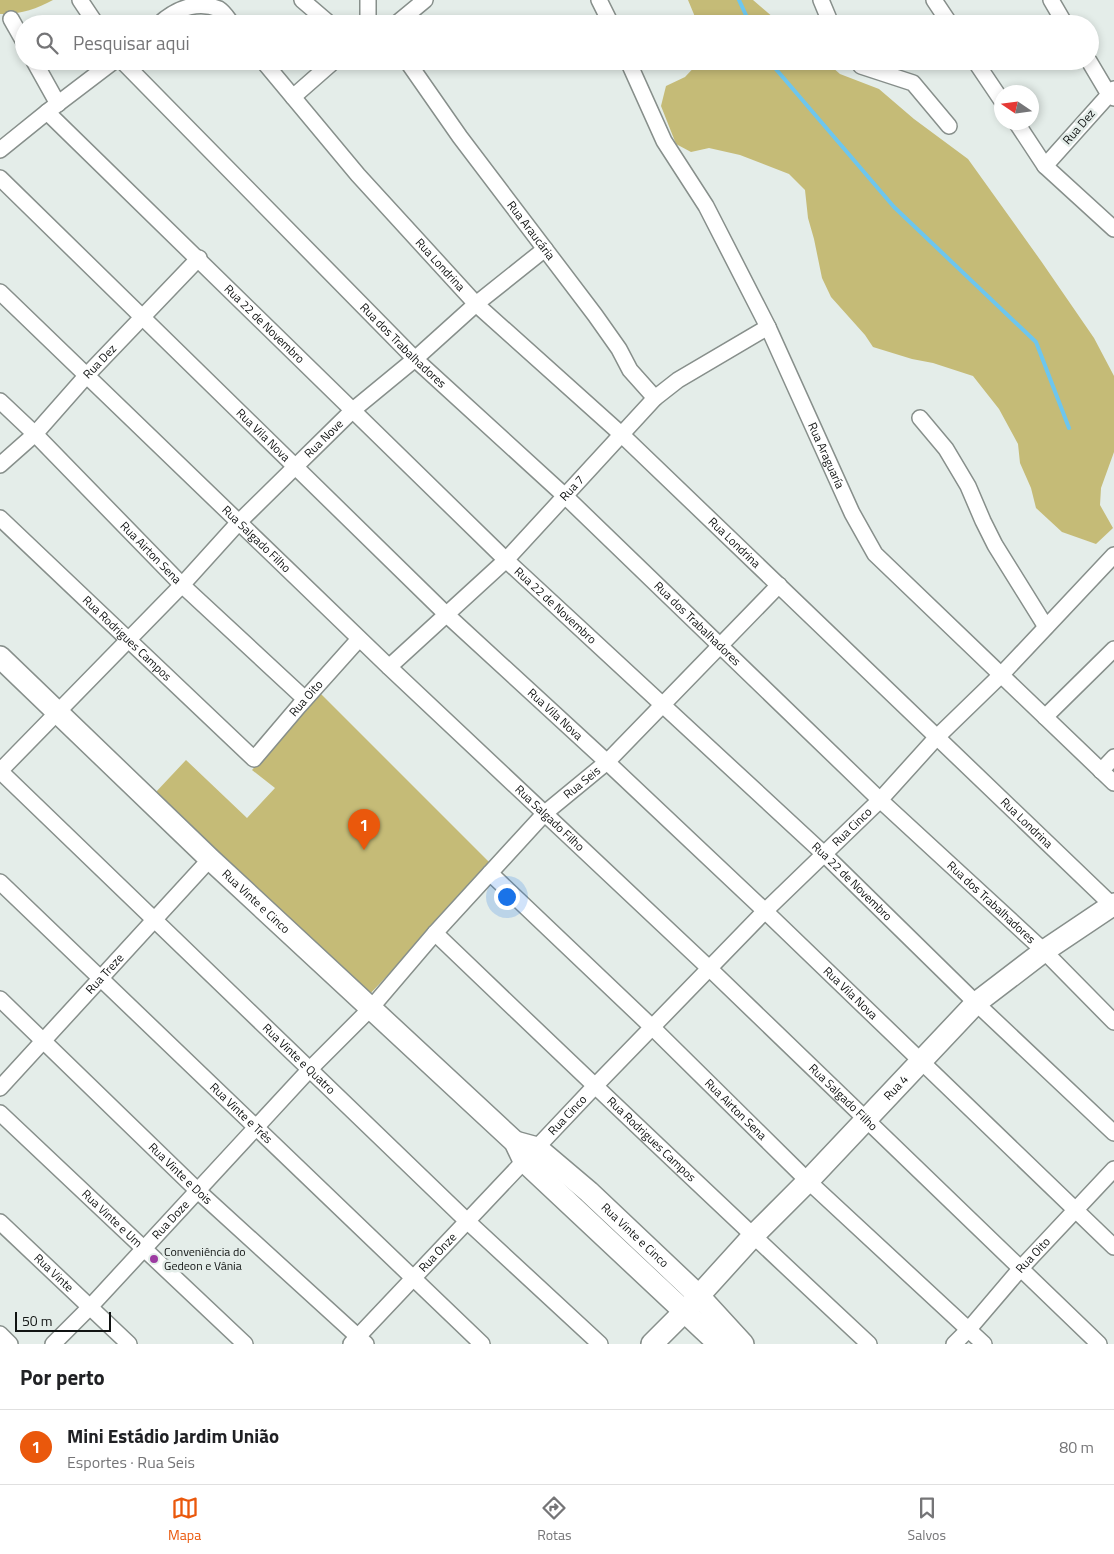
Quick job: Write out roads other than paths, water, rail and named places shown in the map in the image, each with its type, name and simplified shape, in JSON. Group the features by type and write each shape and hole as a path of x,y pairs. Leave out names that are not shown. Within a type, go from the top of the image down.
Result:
{"street":[{"path":"80,0 90,15"},
{"path":"302,0 320,15"},
{"path":"368,0 371,15"},
{"path":"407,15 425,0"},
{"path":"600,0 607,15"},
{"path":"821,0 827,15"},
{"path":"934,0 944,15"},
{"path":"1051,0 1060,15"},
{"path":"169,15 175,10 189,4 206,3 220,10 224,15"},
{"path":"11,20 15,27"},
{"name":"Rua 22 de Novembro","path":"38,70 53,108 199,258 506,560 825,854 976,1003 1114,1133"},
{"path":"0,150 102,70"},
{"name":"Rua dos Trabalhadores","path":"131,70 415,359 565,496 880,800 1044,951 1114,1022"},
{"name":"Rua Londrina","path":"270,70 358,175 476,304 621,434 1113,906"},
{"path":"293,97 324,70"},
{"name":"Rua Araucária","path":"413,70 460,137 595,315 619,349 630,370 655,398"},
{"name":"Rua Araguaría","path":"632,70 664,140 706,206 768,327 852,513 875,554 1114,783"},
{"path":"873,70 913,83 949,126"},
{"path":"981,70 994,89"},
{"path":"1095,70 1112,93"},
{"name":"Rua Dez","path":"1045,166 1112,93"},
{"path":"1021,130 1045,166 1114,229"},
{"name":"Rua Vila Nova","path":"0,178 447,615 608,762 766,911 1114,1246"},
{"name":"Rua Nove","path":"0,771 182,585 238,522 353,410 415,359 476,304 545,249"},
{"name":"Rua Dez","path":"0,465 35,434 141,317 199,258"},
{"name":"Rua Salgado Filho","path":"0,292 389,667 710,969 1100,1344"},
{"name":"Rua 7","path":"389,667 506,560 655,398 678,380 768,327"},
{"name":"Rua Airton Sena","path":"0,401 35,434 182,585 305,699"},
{"path":"920,418 946,449 968,486 995,544 1046,627"},
{"name":"Rua Rodrigues Campos","path":"0,518 254,759"},
{"name":"Rua Cinco","path":"530,1155 766,911 880,800 936,738 1001,675 1114,554"},
{"name":"Rua Seis","path":"371,1008 435,933 545,813 608,762 779,585"},
{"name":"Rua Oito","path":"254,759 359,638"},
{"path":"1045,717 1114,649"},
{"name":"Rua Vinte e Cinco","path":"0,657 210,859 515,1142 692,1303 743,1344"},
{"path":"1101,771 1114,758"},
{"name":"Rua Vinte e Quatro","path":"0,771 467,1221 600,1344"},
{"name":"Rua Treze","path":"0,1088 210,859"},
{"name":"Rua Airton Sena","path":"490,873 653,1028 808,1181 984,1344"},
{"name":"Rua Vinte e Três","path":"0,882 482,1344"},
{"name":"Rua 4","path":"692,1303 753,1236 808,1181 865,1118 976,1003 1044,951 1113,906"},
{"name":"Rua Rodrigues Campos","path":"435,933 869,1344"},
{"name":"Rua Vinte e Dois","path":"0,999 198,1191 358,1342"},
{"name":"Rua Doze","path":"53,1344 90,1307 310,1069 371,1008"},
{"name":"Rua Vinte e Um","path":"0,1113 245,1344"},
{"name":"Rua Onze","path":"358,1342 413,1278 530,1155"},
{"name":"Rua Oito","path":"954,1344 1021,1268 1114,1169"},
{"name":"Rua Vinte","path":"0,1222 129,1344"},
{"path":"652,1344 692,1303"},
{"name":"Rua Vinte e Cinco","path":"692,1303 719,1344"},
{"path":"0,1334 10,1344"}],"waterway":[{"path":"739,0 746,15"},
{"path":"777,70 894,207 1036,342 1069,428"}],"place":[{"name":"Mini Estádio Jardim União","path":"364,850"},
{"name":"Conveniência do Gedeon e Vânia","path":"154,1259"}]}
